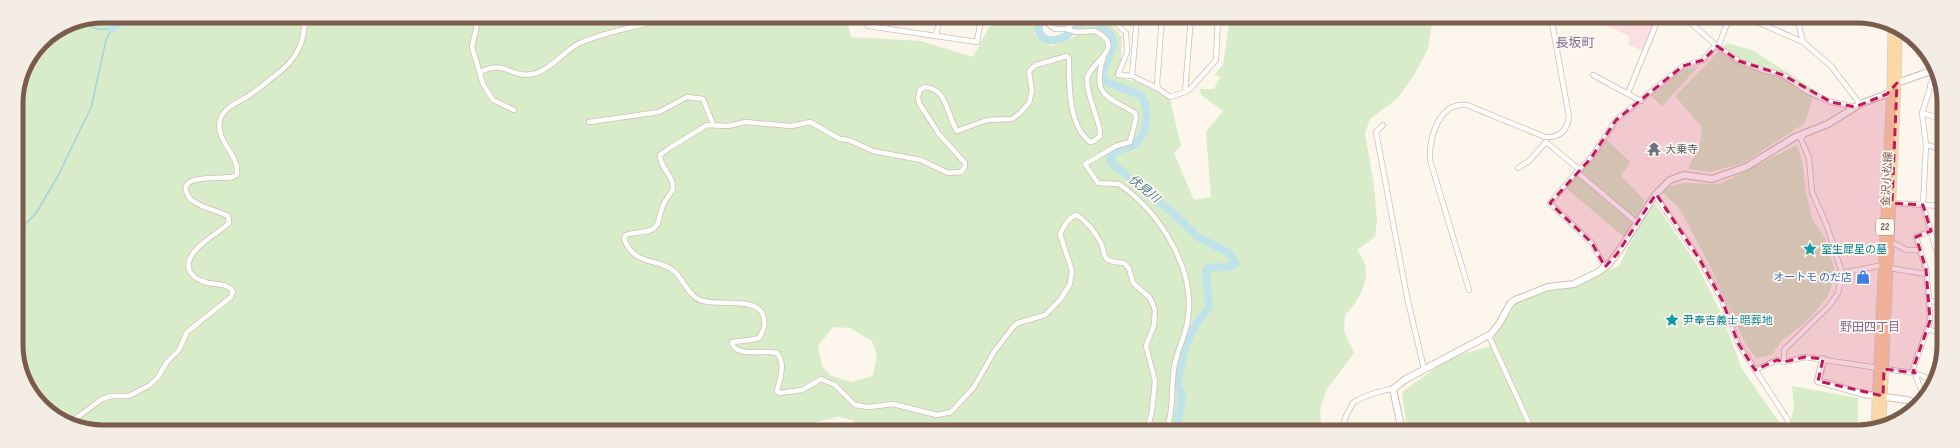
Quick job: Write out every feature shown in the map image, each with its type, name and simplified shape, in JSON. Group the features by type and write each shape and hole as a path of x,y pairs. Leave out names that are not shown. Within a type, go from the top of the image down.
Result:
{"main road":[{"name":"金沢小松線","path":"1882,421 1880,396 1886,266 1892,31"},
{"name":"金沢小松線","path":"1886,266 1892,203 1898,35"},
{"name":"金沢小松線","path":"1876,422 1880,396"}],"street":[{"path":"74,420 102,399 111,396 129,396 150,385 158,377 167,362 179,350 188,332 231,297 233,291 230,287 199,280 190,272 188,266 192,255 198,247 229,222 228,216 194,202 188,197 186,189 191,182 203,178 232,177 237,174 238,168 224,142 220,129 222,115 289,65 300,46 304,23"},
{"path":"477,23 473,34 472,47 483,84 490,97 509,109 514,110"},
{"path":"480,72 498,67 520,74 540,72 578,44 618,30 646,23"},
{"path":"869,23 868,26 977,42 983,23"},
{"path":"936,36 939,23"},
{"path":"1047,23 1051,27 1068,29 1076,32 1096,31 1105,38 1108,45 1098,78 1101,90 1114,101 1135,113 1136,118 1130,142 1116,146 1085,164 1098,183 1119,184 1151,215 1168,236 1175,249 1186,279 1189,303 1187,324 1174,366 1173,399 1167,425"},
{"path":"1068,29 1074,23"},
{"path":"1116,23 1126,33 1127,52 1123,67 1118,72 1118,75 1132,76 1159,89 1170,97 1185,92 1216,60 1218,23"},
{"path":"1132,76 1137,23"},
{"path":"1159,89 1157,84 1162,23"},
{"path":"1185,92 1191,23"},
{"path":"1469,290 1430,160 1429,150 1433,135 1444,112 1458,104 1467,105 1545,137 1556,136 1563,132 1568,126 1569,117 1552,23"},
{"path":"1628,94 1657,23"},
{"path":"1690,23 1717,46 1739,61 1763,70 1783,75 1808,92 1825,99 1857,106"},
{"path":"1604,267 1592,243 1550,204 1591,158 1616,120 1683,66 1703,60 1717,46 1727,23"},
{"path":"1759,23 1803,42 1831,66 1857,106"},
{"path":"1799,23 1803,42"},
{"path":"1103,59 1093,68 1087,78 1100,131 1100,136 1090,142 1082,136 1077,125 1069,87 1069,59 1067,56 1036,65 1031,69 1029,72 1032,91 1029,103 1012,119 986,120 957,132 939,91 925,87 920,90 918,97 919,103 939,134 964,163 965,168 956,174 948,174 910,157 885,154 863,148 849,140 840,139 833,136 810,122 791,126 745,122 728,126 713,124 707,125 660,155 660,160 671,178 673,188 661,209 658,224 653,229 626,235 624,239 633,253 644,260 661,264 674,271 696,298 710,303 744,304 756,306 762,311 765,326 759,338 732,342 732,344 736,350 742,352 777,353 781,361 782,368 777,390 779,393 802,390 821,379 835,385 855,405 868,407 893,404 936,415 951,412 974,387 994,352 1013,327 1018,323 1045,315 1060,300 1070,284 1072,271 1060,234 1066,223 1073,216 1077,215 1085,220 1092,229 1101,243 1106,258 1112,261 1124,263 1129,268 1133,283 1150,298 1155,310 1154,325 1146,346 1155,382 1152,411 1148,425"},
{"path":"1344,425 1345,418 1353,403 1380,390 1393,390 1400,382 1489,336 1495,331 1510,304 1515,300 1548,287 1574,284 1598,272 1617,254 1636,222 1655,195 1670,180 1684,175 1712,179 1746,167 1804,133 1828,124 1857,106 1885,95 1897,83 1931,73"},
{"path":"1593,75 1641,101"},
{"path":"1933,77 1922,113 1926,144 1923,205 1937,252"},
{"path":"1930,85 1935,87"},
{"path":"589,122 659,112 687,97 703,99 713,124"},
{"path":"1922,113 1937,118"},
{"path":"1383,125 1376,132 1412,325 1424,369"},
{"path":"1784,362 1784,350 1818,319 1838,293 1842,273 1827,226 1812,192 1809,158 1801,139 1804,133"},
{"path":"1518,168 1529,161 1546,142 1636,222"},
{"path":"1926,144 1937,147"},
{"path":"1655,195 1700,260 1722,300 1738,343 1790,425"},
{"path":"1892,203 1937,206"},
{"path":"1922,391 1913,369 1930,320 1926,274 1916,237 1931,231"},
{"path":"1895,244 1907,250 1920,250"},
{"path":"1842,273 1886,266 1926,274"},
{"path":"1929,300 1937,302"},
{"path":"1928,329 1937,332"},
{"path":"1489,336 1530,425"},
{"path":"1755,370 1776,360 1784,362 1805,357 1915,373 1929,379"},
{"path":"1823,359 1818,381 1880,396 1912,402"},
{"path":"1393,390 1401,425"}],"highlighted area":[{"path":"1717,46 1739,61 1783,75 1831,102 1855,107 1887,94 1897,83 1892,203 1923,205 1931,231 1916,237 1926,269 1930,321 1913,369 1915,373 1884,369 1883,396 1818,381 1823,359 1805,357 1784,362 1777,360 1755,370 1738,343 1722,300 1700,260 1656,194 1617,254 1605,267 1592,243 1550,203 1591,158 1616,120 1683,66 1703,60"}],"shaded area":[{"path":"1601,23 1654,23 1643,51 1629,45 1629,36"}],"green space":[{"path":"103,23 848,23 851,37 921,41 973,57 989,27 999,23 1038,23 1034,34 1051,46 1075,36 1083,23 1109,23 1122,37 1121,62 1115,77 1139,82 1170,99 1181,146 1174,153 1194,200 1211,197 1206,132 1223,111 1201,95 1200,89 1214,89 1220,77 1215,74 1223,65 1229,23 1432,23 1428,49 1414,75 1398,98 1370,119 1365,133 1374,186 1377,221 1375,237 1357,250 1364,262 1366,278 1358,299 1345,315 1344,331 1354,353 1327,389 1320,409 1321,425 855,425 853,420 838,417 804,425 98,425 78,421 68,417 54,408 40,394 29,375 24,355 23,98 27,78 31,68 43,50 63,34 78,27","holes":["833,327 850,328 872,341 877,355 873,376 851,382 830,375 822,366 818,346"]},
{"path":"1727,43 1752,50 1815,90 1805,123 1743,163 1711,172 1688,169 1700,144 1702,127 1675,96"},
{"path":"1698,67 1662,106 1651,96 1683,69"},
{"path":"1607,140 1630,162 1621,176 1645,201 1624,237 1566,188"},
{"path":"1797,145 1802,161 1812,219 1825,238 1836,274 1827,298 1804,324 1782,340 1772,355 1756,358 1746,345 1710,266 1680,209 1659,189 1683,183 1720,184"},
{"path":"1652,199 1696,263 1721,313 1742,369 1781,425 1406,425 1402,392 1451,357 1488,347 1516,303 1619,266"},
{"path":"1792,386 1858,398 1858,425 1789,425 1794,409"}],"waterway":[{"path":"112,29 119,23"},
{"name":"伏見川","path":"1040,23 1040,33 1045,39 1050,40 1065,37 1081,23"},
{"name":"伏見川","path":"1095,23 1100,25 1109,33 1114,43 1103,72 1104,81 1140,95 1143,100 1146,113 1144,132 1141,138 1132,146 1114,152 1110,159 1113,164 1174,214 1198,237 1229,253 1235,262 1235,265 1232,266 1214,267 1207,269 1206,271 1209,307 1195,326 1186,344 1177,385 1182,397 1177,425"},
{"path":"23,227 36,213 58,176 91,108 106,40 112,29 97,29 88,25"}],"place":[{"name":"大乗寺","path":"1654,149"},
{"name":"室生犀星の墓","path":"1810,249"},
{"name":"オートモ のだ店","path":"1863,277"},
{"name":"尹奉吉義士 暗葬地","path":"1672,320"}],"district":[{"name":"長坂町","path":"1575,43"},
{"name":"野田四丁目","path":"1870,327"}]}
